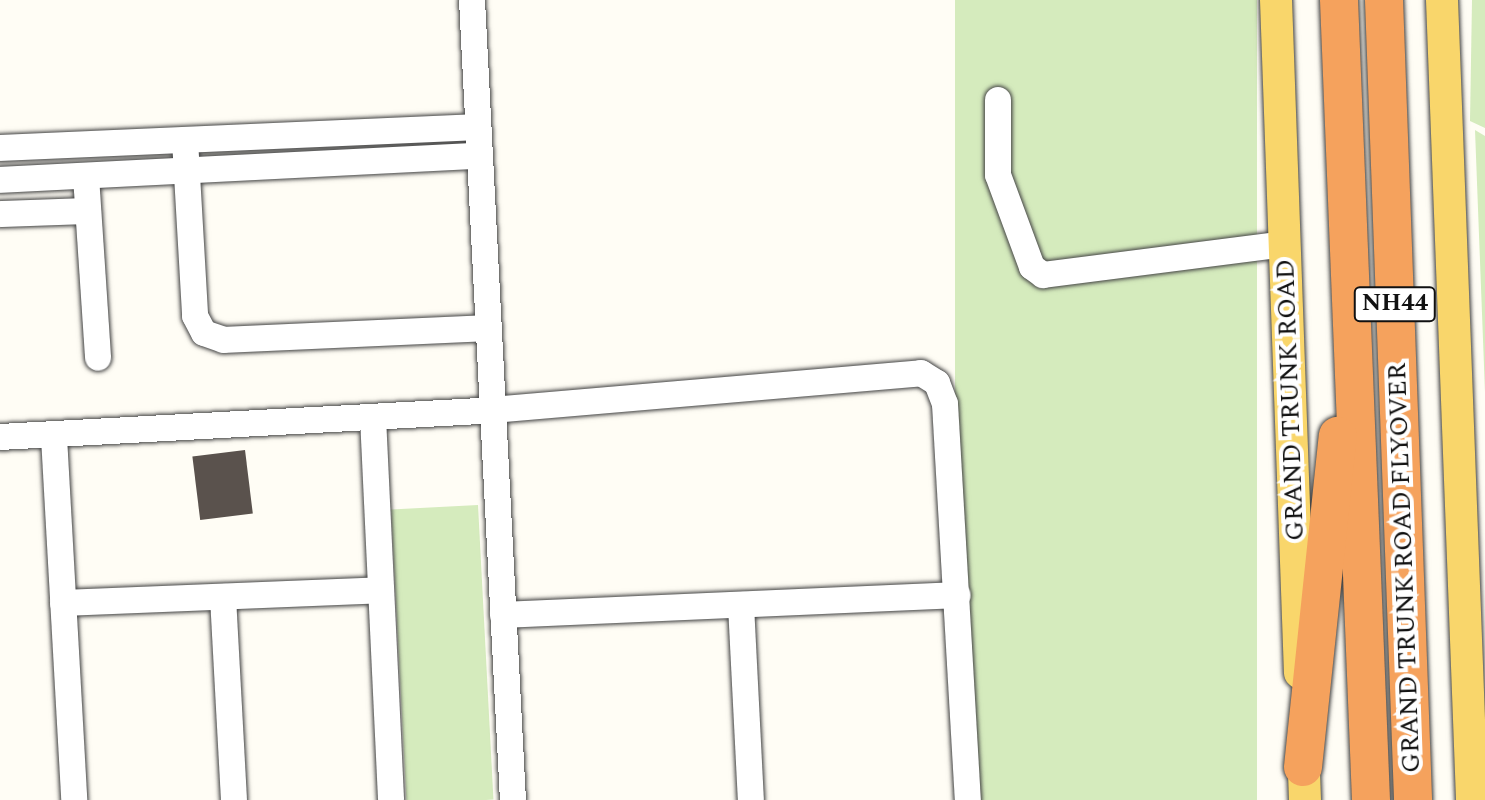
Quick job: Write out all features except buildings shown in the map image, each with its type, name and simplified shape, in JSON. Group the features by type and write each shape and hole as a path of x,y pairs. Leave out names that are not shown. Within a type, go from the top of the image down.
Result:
{"highway":[{"name":"NH44","path":"1339,0 1354,373"},
{"name":"GRAND TRUNK ROAD FLYOVER","path":"1384,0 1413,800"},
{"path":"1304,784 1339,427 1354,373"},
{"name":"GRAND TRUNK ROAD FLYOVER","path":"1354,373 1371,800"},
{"path":"1406,607 1436,800"}],"main road":[{"name":"GRAND TRUNK ROAD","path":"1276,0 1304,784"},
{"path":"1442,0 1472,800"}],"street":[{"path":"472,0 513,800"},
{"path":"998,100 998,175 1032,267 1043,275 1285,244"},
{"path":"0,148 478,127"},
{"path":"185,140 195,316 204,333 224,340 488,328"},
{"path":"0,180 479,156"},
{"path":"86,176 98,358"},
{"path":"0,214 88,211"},
{"path":"0,437 54,437 492,410 921,373 937,383 945,404 968,800"},
{"path":"373,417 391,800"},
{"path":"54,437 74,800"},
{"path":"63,603 381,590"},
{"path":"503,615 958,595"},
{"path":"223,597 234,800"},
{"path":"741,605 751,800"}],"green space":[{"path":"955,0 1257,0 1257,800 955,800"},
{"path":"1472,0 1485,0 1485,128 1470,121"},
{"path":"1475,130 1485,136 1485,392"},
{"path":"478,505 493,800 406,800 391,510"}]}
